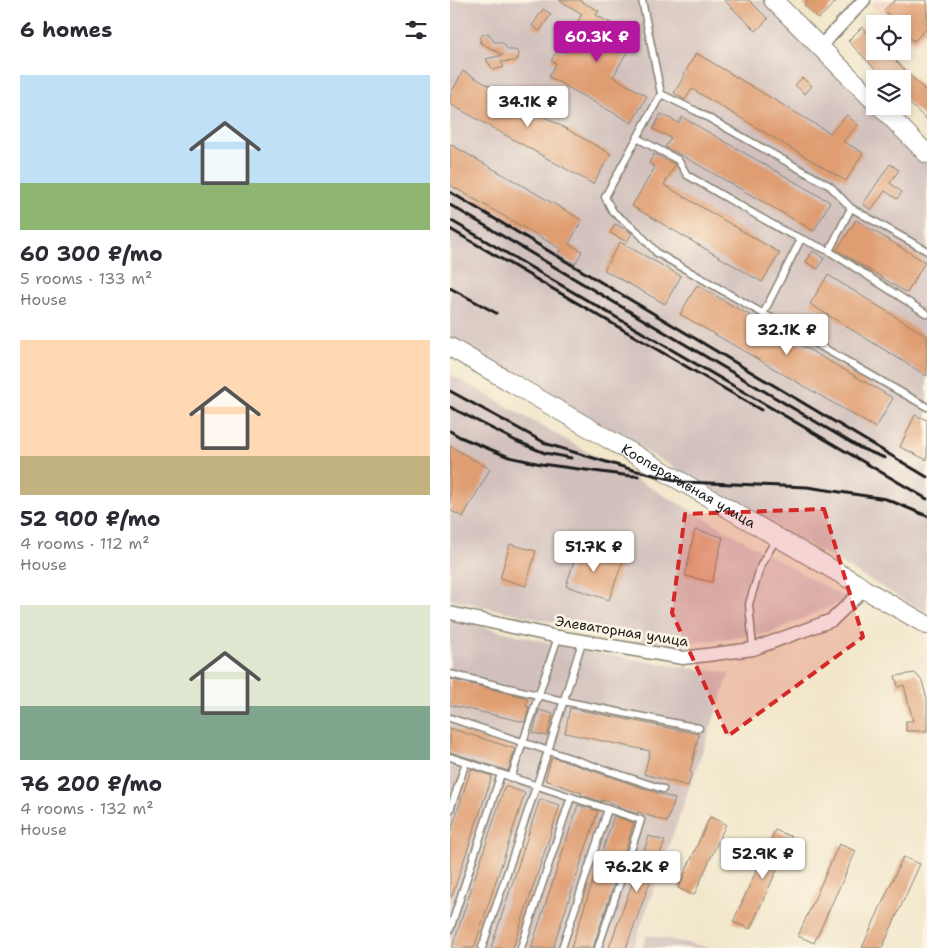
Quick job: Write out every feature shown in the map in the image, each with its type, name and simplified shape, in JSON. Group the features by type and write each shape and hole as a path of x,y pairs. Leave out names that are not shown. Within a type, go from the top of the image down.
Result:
{"main road":[{"path":"777,1 866,93"},
{"path":"889,115 927,154"},
{"name":"Кооперативная улица","path":"450,347 927,625"}],"street":[{"path":"820,47 864,0"},
{"name":"Элеваторная улица","path":"450,613 582,642 683,658 752,650 832,620 864,589"}],"lane":[{"path":"642,0 661,94 605,196 613,212 637,231 657,253 927,407"},
{"path":"661,94 696,111 830,186 851,208 927,251"},
{"path":"637,138 678,160 687,175 784,231 829,251 927,314"},
{"path":"829,251 851,208"},
{"path":"763,314 801,239"},
{"path":"752,650 749,604 761,565 778,537"},
{"path":"511,778 558,637"},
{"path":"482,948 548,751 582,642"},
{"path":"450,674 564,701 699,728"},
{"path":"450,718 663,789"},
{"path":"450,757 641,820 598,948"},
{"path":"450,810 466,762"},
{"path":"450,929 501,774"},
{"path":"521,948 571,797"},
{"path":"562,948 608,809"}],"highlighted area":[{"path":"824,509 863,637 728,736 672,613 685,514"}],"shaded area":[{"path":"450,0 763,0 866,103 866,115 878,115 927,164 927,613 450,339"},
{"path":"876,0 927,0 927,33 913,46 911,44 911,15 881,15 871,5"},
{"path":"450,374 847,599 770,633 662,647 450,599"},
{"path":"450,619 584,651 730,673 633,948 450,948"},
{"path":"647,935 713,948 642,948"}],"building":[{"path":"559,0 579,0 599,11 596,15 635,37 613,77 647,96 632,123 549,77 556,63 551,61 558,49 563,52 582,14"},
{"path":"724,0 749,0 768,19 756,31"},
{"path":"809,0 838,0 818,19 804,5"},
{"path":"895,0 927,0 927,28 914,41 911,38 911,15 889,15 884,10"},
{"path":"543,9 551,14 540,31 532,26"},
{"path":"862,27 866,31 866,59 848,41"},
{"path":"487,33 494,42 501,42 508,50 517,51 519,54 518,59 501,62 504,67 493,70 486,59 503,55 479,42 481,42 480,38 482,35"},
{"path":"696,53 830,133 847,115 858,125 843,141 863,153 846,181 692,89 685,100 674,93"},
{"path":"866,60 895,60 905,70 876,70"},
{"path":"463,71 611,154 593,184 450,104 450,95"},
{"path":"911,76 927,92 927,120 911,105"},
{"path":"802,78 812,86 805,94 795,85"},
{"path":"661,114 679,123 682,117 830,202 814,231 665,147 671,138 653,129"},
{"path":"450,144 582,220 569,244 582,251 575,264 558,254 561,249 450,185"},
{"path":"654,154 675,165 664,185 780,253 762,282 632,206 655,167 649,163"},
{"path":"890,164 899,170 890,183 902,192 897,199 885,191 871,210 863,204"},
{"path":"856,220 925,262 907,293 837,250"},
{"path":"615,224 632,233 627,242 610,233"},
{"path":"620,242 681,276 665,304 604,270"},
{"path":"813,251 824,258 818,269 806,262"},
{"path":"828,275 927,336 927,376 810,304"},
{"path":"697,285 893,398 876,428 680,314"},
{"path":"915,415 927,420 927,460 900,447"},
{"path":"450,446 490,469 463,517 450,510"},
{"path":"695,530 723,537 712,582 685,576"},
{"path":"510,544 536,551 526,586 500,578"},
{"path":"579,545 623,560 609,600 566,586"},
{"path":"915,673 922,681 927,699 927,731 906,731 906,721 913,721 904,685 898,687 895,676"},
{"path":"450,679 528,698 526,706 529,707 525,722 450,705"},
{"path":"570,708 699,734 688,786 644,774 650,751 565,733"},
{"path":"539,710 553,714 547,736 533,733"},
{"path":"450,728 515,749 508,771 450,752"},
{"path":"552,757 675,799 667,822 638,812 637,814 617,807 618,805 581,795 582,793 545,780"},
{"path":"471,769 492,776 452,896 450,896 450,834"},
{"path":"505,786 525,793 474,948 452,948"},
{"path":"540,799 560,805 513,948 491,948"},
{"path":"578,805 598,811 553,948 531,948"},
{"path":"614,816 634,823 593,948 571,948"},
{"path":"710,817 726,824 694,895 678,888"},
{"path":"775,830 792,837 750,929 733,922"},
{"path":"649,836 665,841 626,948 609,948"},
{"path":"839,844 856,851 814,943 798,936"},
{"path":"903,857 920,864 882,948 862,948"}],"railway":[{"path":"450,192 927,477"},
{"path":"450,205 860,448 885,458"},
{"path":"450,220 927,499"},
{"path":"450,229 761,410"},
{"path":"450,288 496,313"},
{"path":"450,391 547,444 633,470 683,482 807,487 886,499 927,516"},
{"path":"450,407 516,441 545,453 571,458"},
{"path":"450,431 509,457 541,464 638,476"}]}
